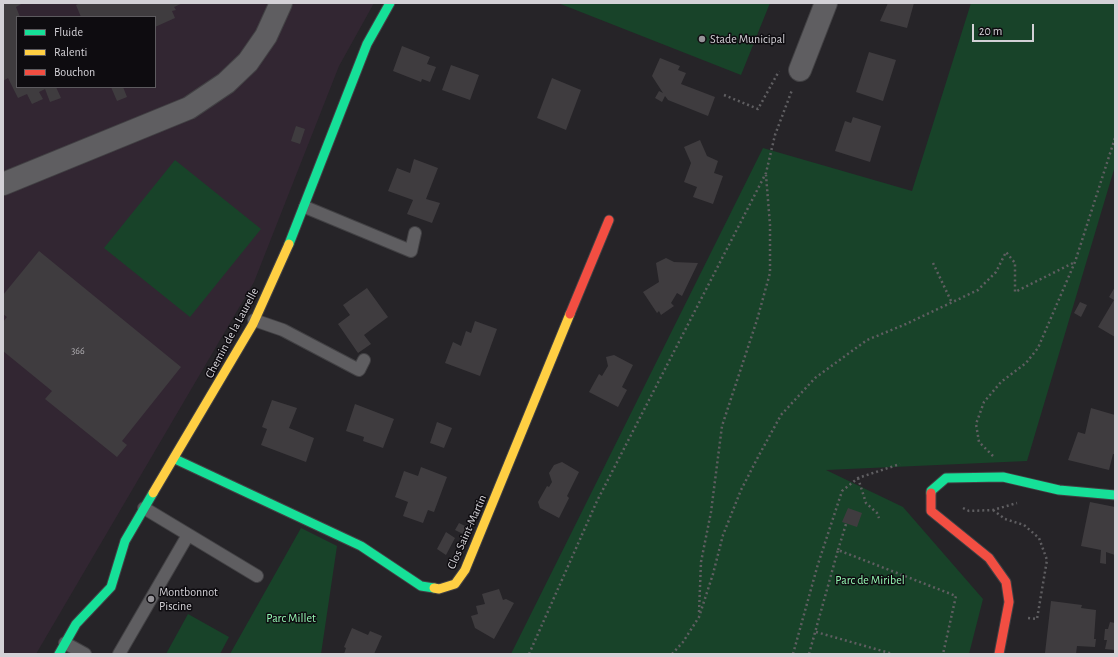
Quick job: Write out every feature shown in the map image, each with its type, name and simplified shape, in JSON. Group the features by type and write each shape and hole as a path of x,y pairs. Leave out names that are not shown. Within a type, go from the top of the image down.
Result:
{"street":[{"path":"3,184 189,108 226,83 248,62 266,36 281,3"},
{"name":"Chemin de la Laurelle","path":"59,654 76,624 111,587 125,541 254,320 304,207 367,44 390,3"},
{"path":"790,70 826,3"},
{"name":"Clos Saint-Martin","path":"174,459 361,546 421,586 439,590 455,584 465,570 609,220"},
{"path":"999,654 1009,602 1006,582 989,558 931,511 931,491 946,478 1003,477 1059,490 1115,495"}],"lane":[{"path":"304,207 411,251 415,233"},
{"path":"254,320 283,330 359,370 364,360"},
{"path":"144,508 257,576"},
{"path":"119,654 188,535"},
{"path":"65,642 85,654"}],"path":[{"path":"724,95 758,109 790,70"},
{"path":"529,654 597,501 766,173 790,70"},
{"path":"998,459 980,442 976,424 984,402 1001,382 1026,363 1038,348 1075,262 1115,138"},
{"path":"699,617 701,562 711,512 722,426 757,320 770,273 770,225 766,173"},
{"path":"672,654 683,642 699,617 714,574 725,528 741,490 781,415 816,378 867,340 978,290 996,272 1006,252 1015,263 1015,292 1075,262"},
{"path":"933,263 952,303"},
{"path":"793,654 818,564 842,491 858,478 900,464"},
{"path":"858,478 866,503 877,513 879,518"},
{"path":"931,491 969,511 994,510 1023,501"},
{"path":"994,510 1005,519 1024,524 1039,538 1047,560 1042,594"},
{"path":"809,654 846,524"},
{"path":"838,550 956,596 943,654"},
{"path":"816,632 893,654"}],"shaded area":[{"path":"3,3 374,3 339,66 254,282 36,654 3,654"}],"green space":[{"name":"Stade Municipal","path":"558,3 770,3 741,75"},
{"name":"Parc de Miribel","path":"971,3 1115,3 1115,166 1027,461 826,470 903,507 983,599 969,654 511,654 763,148 912,191"},
{"path":"175,160 261,229 190,317 104,248"},
{"name":"Parc Millet","path":"301,528 337,546 321,654 230,654"},
{"path":"188,614 229,637 220,654 166,654"}],"building":[{"path":"3,3 23,3 16,7 20,16 16,16 16,88 56,88 61,98 50,102 45,89 39,92 43,99 32,104 27,94 18,98 8,78 3,81"},
{"path":"80,3 183,3 174,7 176,10 172,11 175,18 156,27 156,16 81,16 76,5"},
{"path":"888,3 914,3 907,28 880,21"},
{"path":"402,46 430,57 427,64 436,67 430,82 422,79 421,82 393,71"},
{"path":"869,52 896,60 883,101 856,92"},
{"path":"660,58 680,66 678,70 686,73 681,84 715,97 708,116 668,100 665,96 662,102 655,98 659,91 663,93 652,76"},
{"path":"451,65 479,75 470,100 442,90"},
{"path":"552,78 581,90 566,130 537,118"},
{"path":"111,88 123,88 127,97 117,101"},
{"path":"853,117 881,126 870,162 835,151 845,121 851,123"},
{"path":"296,126 305,129 300,144 291,141"},
{"path":"700,140 707,156 718,161 714,173 723,176 713,204 693,197 697,187 684,182 691,163 684,147"},
{"path":"414,159 438,168 426,199 440,203 432,223 407,214 413,200 388,191 397,168 410,173"},
{"path":"39,251 181,367 122,441 127,445 117,457 45,399 52,391 3,351 3,322 7,317 3,314 3,295"},
{"path":"666,258 674,262 698,263 682,296 677,293 671,303 674,306 661,315 659,311 657,313 643,292 659,282 656,263"},
{"path":"1115,287 1115,337 1098,327 1114,300 1109,297"},
{"path":"367,288 388,317 364,335 371,344 358,353 338,324 350,315 343,305"},
{"path":"1080,302 1087,305 1081,317 1074,313"},
{"path":"475,321 497,329 480,376 445,363 453,342 461,346 466,331 471,333"},
{"path":"614,355 633,365 622,387 627,390 618,407 589,392 599,374 602,376 608,366 606,357"},
{"path":"272,400 297,408 289,428 314,438 306,462 261,445 267,429 262,427"},
{"path":"355,404 394,419 383,448 363,441 364,437 346,431"},
{"path":"1091,408 1115,415 1115,454 1113,454 1109,470 1068,460 1078,432 1085,434"},
{"path":"437,422 452,428 444,448 430,443"},
{"path":"562,462 579,472 567,496 569,498 559,518 540,508 538,502 547,486 549,487 552,482 549,473 554,465"},
{"path":"421,467 447,477 434,512 428,510 423,523 403,516 408,502 395,497 404,471 418,476"},
{"path":"1090,502 1115,507 1115,555 1106,552 1106,564 1100,563 1101,550 1081,546"},
{"path":"848,508 862,513 857,527 842,522"},
{"path":"459,523 467,527 463,534 455,530"},
{"path":"446,532 455,538 446,555 437,549"},
{"path":"499,589 503,600 506,599 514,603 494,639 475,628 471,616 478,614 476,606 485,604 482,594"},
{"path":"1051,601 1082,605 1081,608 1096,610 1094,639 1096,639 1095,647 1077,646 1076,654 1045,653"},
{"path":"1110,622 1115,623 1115,650 1105,649 1107,640 1104,640 1105,629 1108,629"},
{"path":"352,628 368,635 370,631 382,636 374,654 344,654 346,648 344,647"}],"traffic: fast":[{"path":"289,244 367,44 390,3"},
{"path":"175,459 361,546 421,586 434,588"},
{"path":"931,493 931,491 946,478 1003,477 1059,490 1115,495"},
{"path":"59,654 76,624 111,587 125,541 153,493"}],"traffic: slow":[{"path":"153,493 253,324 289,244"},
{"path":"434,588 439,589 455,584 465,570 570,314"}],"traffic: jam":[{"path":"570,314 609,220"},
{"path":"931,493 931,511 989,558 1006,582 1009,602 999,654"}],"place":[{"name":"Stade Municipal","path":"702,39"},
{"name":"Montbonnot Piscine","path":"151,599"}]}
